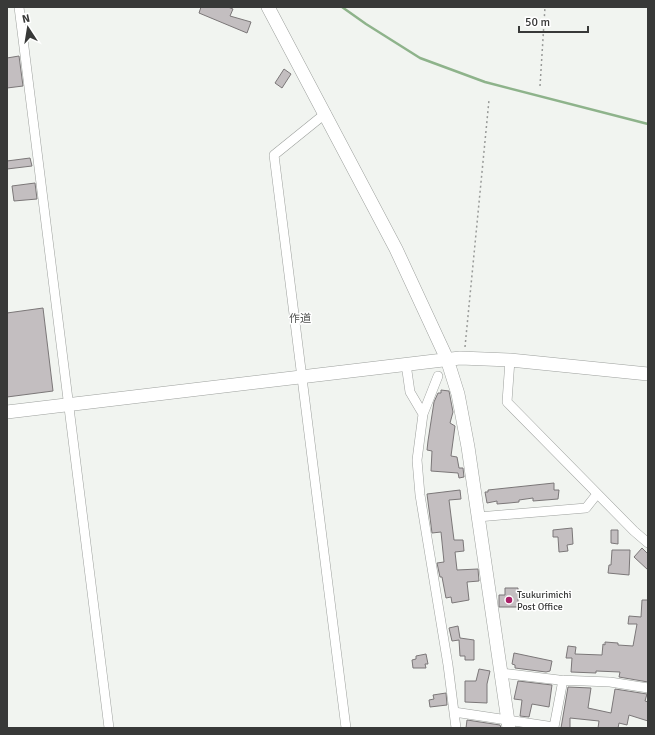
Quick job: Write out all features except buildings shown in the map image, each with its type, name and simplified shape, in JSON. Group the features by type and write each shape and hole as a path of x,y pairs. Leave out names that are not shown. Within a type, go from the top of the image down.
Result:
{"street":[{"path":"19,7 109,728"},
{"path":"268,7 326,113 396,249 447,359 458,394 478,517 508,724"},
{"path":"326,113 274,155 346,728"},
{"path":"7,412 447,359 464,358 510,360 648,374"},
{"path":"510,360 507,402 648,543"},
{"path":"406,364 410,392 423,414"},
{"path":"438,376 423,414 417,460 420,495 456,728"},
{"path":"478,517 586,508 598,494"},
{"path":"501,674 562,680 610,682 648,688"},
{"path":"454,712 508,724 554,727 562,680"}],"path":[{"path":"540,86 545,7"},
{"path":"464,358 489,100"}],"waterway":[{"path":"342,7 420,58 485,82 648,124"}],"place":[{"name":"Tsukurimichi Post Office","path":"509,600"}],"district":[{"name":"作道","path":"300,318"}]}
